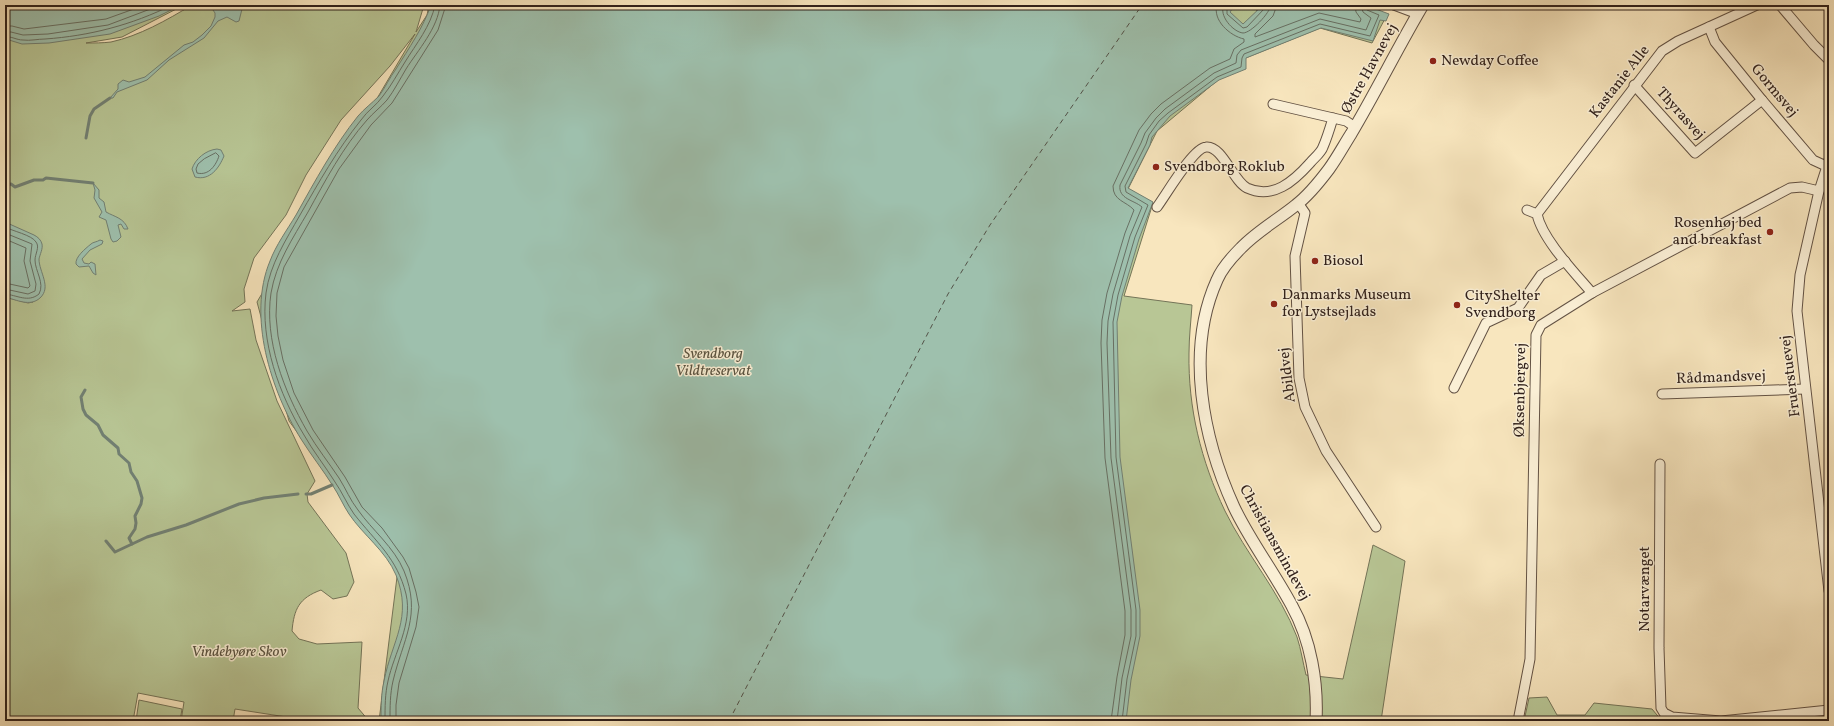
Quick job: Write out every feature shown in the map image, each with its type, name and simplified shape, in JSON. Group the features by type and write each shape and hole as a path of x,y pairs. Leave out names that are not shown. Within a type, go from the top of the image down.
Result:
{"street":[{"path":"1394,5 1421,9"},
{"name":"Kastanie Alle","path":"1537,214 1634,85 1662,51 1678,41 1757,5"},
{"path":"1780,5 1814,45 1829,60"},
{"name":"Østre Havnevej","path":"1298,203 1331,167 1421,9"},
{"name":"Gormsvej","path":"1709,27 1715,42 1813,160 1827,163"},
{"name":"Thyrasvej","path":"1634,85 1695,153 1762,100"},
{"name":"Østre Havnevej","path":"1273,104 1333,118 1346,122 1355,127"},
{"name":"Østre Havnevej","path":"1157,207 1184,168 1200,149 1205,147 1212,147 1218,152 1238,181 1247,188 1258,192 1273,191 1287,185 1323,148 1333,118"},
{"name":"Fruerstuevej","path":"1827,163 1819,191 1800,275 1797,311 1826,540 1829,591"},
{"name":"Øksenbjergvej","path":"1518,721 1530,659 1536,335 1541,325 1592,293 1790,188 1802,187 1819,191"},
{"name":"Abildvej","path":"1298,203 1305,213 1295,256 1300,378 1305,406 1326,451 1376,527"},
{"name":"Christiansmindevej","path":"1298,203 1243,245 1217,279 1204,316 1200,371 1202,399 1208,431 1216,462 1234,508 1293,608 1303,632 1312,665 1317,697 1316,721"},
{"path":"1527,210 1537,214 1539,225 1565,261 1592,293"},
{"path":"1454,388 1486,323 1518,308 1541,275 1565,261"},
{"name":"Rådmandsvej","path":"1662,394 1806,389"},
{"name":"Notarvænget","path":"1660,464 1659,648 1661,708 1664,713 1672,717 1721,721"},
{"path":"1721,721 1829,710"}],"green space":[{"name":"Svendborg Vildtreservat","path":"5,5 184,5 122,37 86,43 111,42 132,36 163,22 192,5 424,5 416,32 427,15 429,5 1252,5 1257,11 1263,5 1360,5 1387,15 1372,43 1320,28 1243,59 1157,131 1128,189 1153,203 1124,296 1192,305 1189,374 1194,414 1203,454 1209,473 1233,527 1282,604 1290,620 1297,637 1306,675 1343,679 1373,545 1405,561 1381,721 379,721 398,569 289,421 257,302 415,34 390,66 341,120 306,175 286,215 254,258 244,289 245,302 232,311 250,309 256,340 277,401 315,481 307,494 308,502 346,553 354,582 347,596 333,599 321,590 307,597 296,610 292,631 299,639 317,644 362,642 358,708 369,721 312,721 235,709 233,721 181,721 184,702 138,693 133,721 5,721 5,416 8,413 5,408 5,297 28,303 33,302 5,286"},
{"path":"1547,697 1557,715 1585,715 1594,703 1652,709 1662,721 1524,721 1529,698"},
{"path":"139,700 182,709 180,721 136,721"}],"water":[{"path":"5,5 181,5 159,16 110,34 49,43 22,44 9,40 5,41"},
{"path":"243,5 239,21 236,22 227,17 218,21 204,38 169,60 147,80 117,92 113,98 110,98 118,89 118,84 123,80 129,82 145,77 184,45 193,42 202,35 211,26 215,17 215,13 211,7"},
{"name":"Svendborg Vildtreservat","path":"431,5 1235,5 1230,12 1243,24 1263,5 1365,5 1389,14 1386,21 1380,20 1373,41 1321,28 1246,58 1246,69 1219,80 1170,116 1152,137 1150,145 1128,188 1153,202 1139,239 1122,296 1117,322 1120,457 1140,610 1140,636 1131,680 1126,721 381,721 383,686 402,617 401,590 392,566 349,514 335,489 290,420 280,399 266,353 262,329 261,305 263,282 272,255 278,243 341,139 358,116 381,93 415,38"},
{"path":"217,149 221,150 224,156 217,169 205,177 195,177 192,169 193,165 205,153"},
{"path":"93,183 99,190 99,198 104,202 106,212 122,220 128,229 124,229 121,224 118,225 121,237 117,241 113,242 111,239 106,220 99,217 102,212 94,198 95,190"},
{"path":"5,222 35,236 42,243 39,259 45,289 40,298 36,301 23,302 5,297"},
{"path":"100,240 103,241 102,244 90,250 82,259 84,263 89,264 91,262 95,264 96,275 89,266 79,267 76,264 76,261 86,248 92,243"}],"waterway":[{"path":"86,138 90,116 94,109 110,98"},
{"path":"5,185 11,184 15,187 34,180 43,180 46,178 93,183"},
{"path":"85,390 81,397 83,409 86,415 98,425 103,435 118,448 119,454 129,463 131,472 137,481 142,498 141,504 135,516 135,529 129,538 132,544"},
{"path":"306,494 311,494 332,485"},
{"path":"106,541 115,552 147,537 186,525 239,504 264,498 298,494"}],"ferry route":[{"path":"729,721 948,294 990,225 1142,5"}],"place":[{"name":"Newday Coffee","path":"1433,61"},
{"name":"Svendborg Roklub","path":"1156,167"},
{"name":"Rosenhøj bed and breakfast","path":"1770,232"},
{"name":"Biosol","path":"1315,261"},
{"name":"Danmarks Museum for Lystsejlads","path":"1274,304"},
{"name":"CityShelter Svendborg","path":"1457,305"}],"park label":[{"name":"Vindebyøre Skov","path":"239,652"}]}
